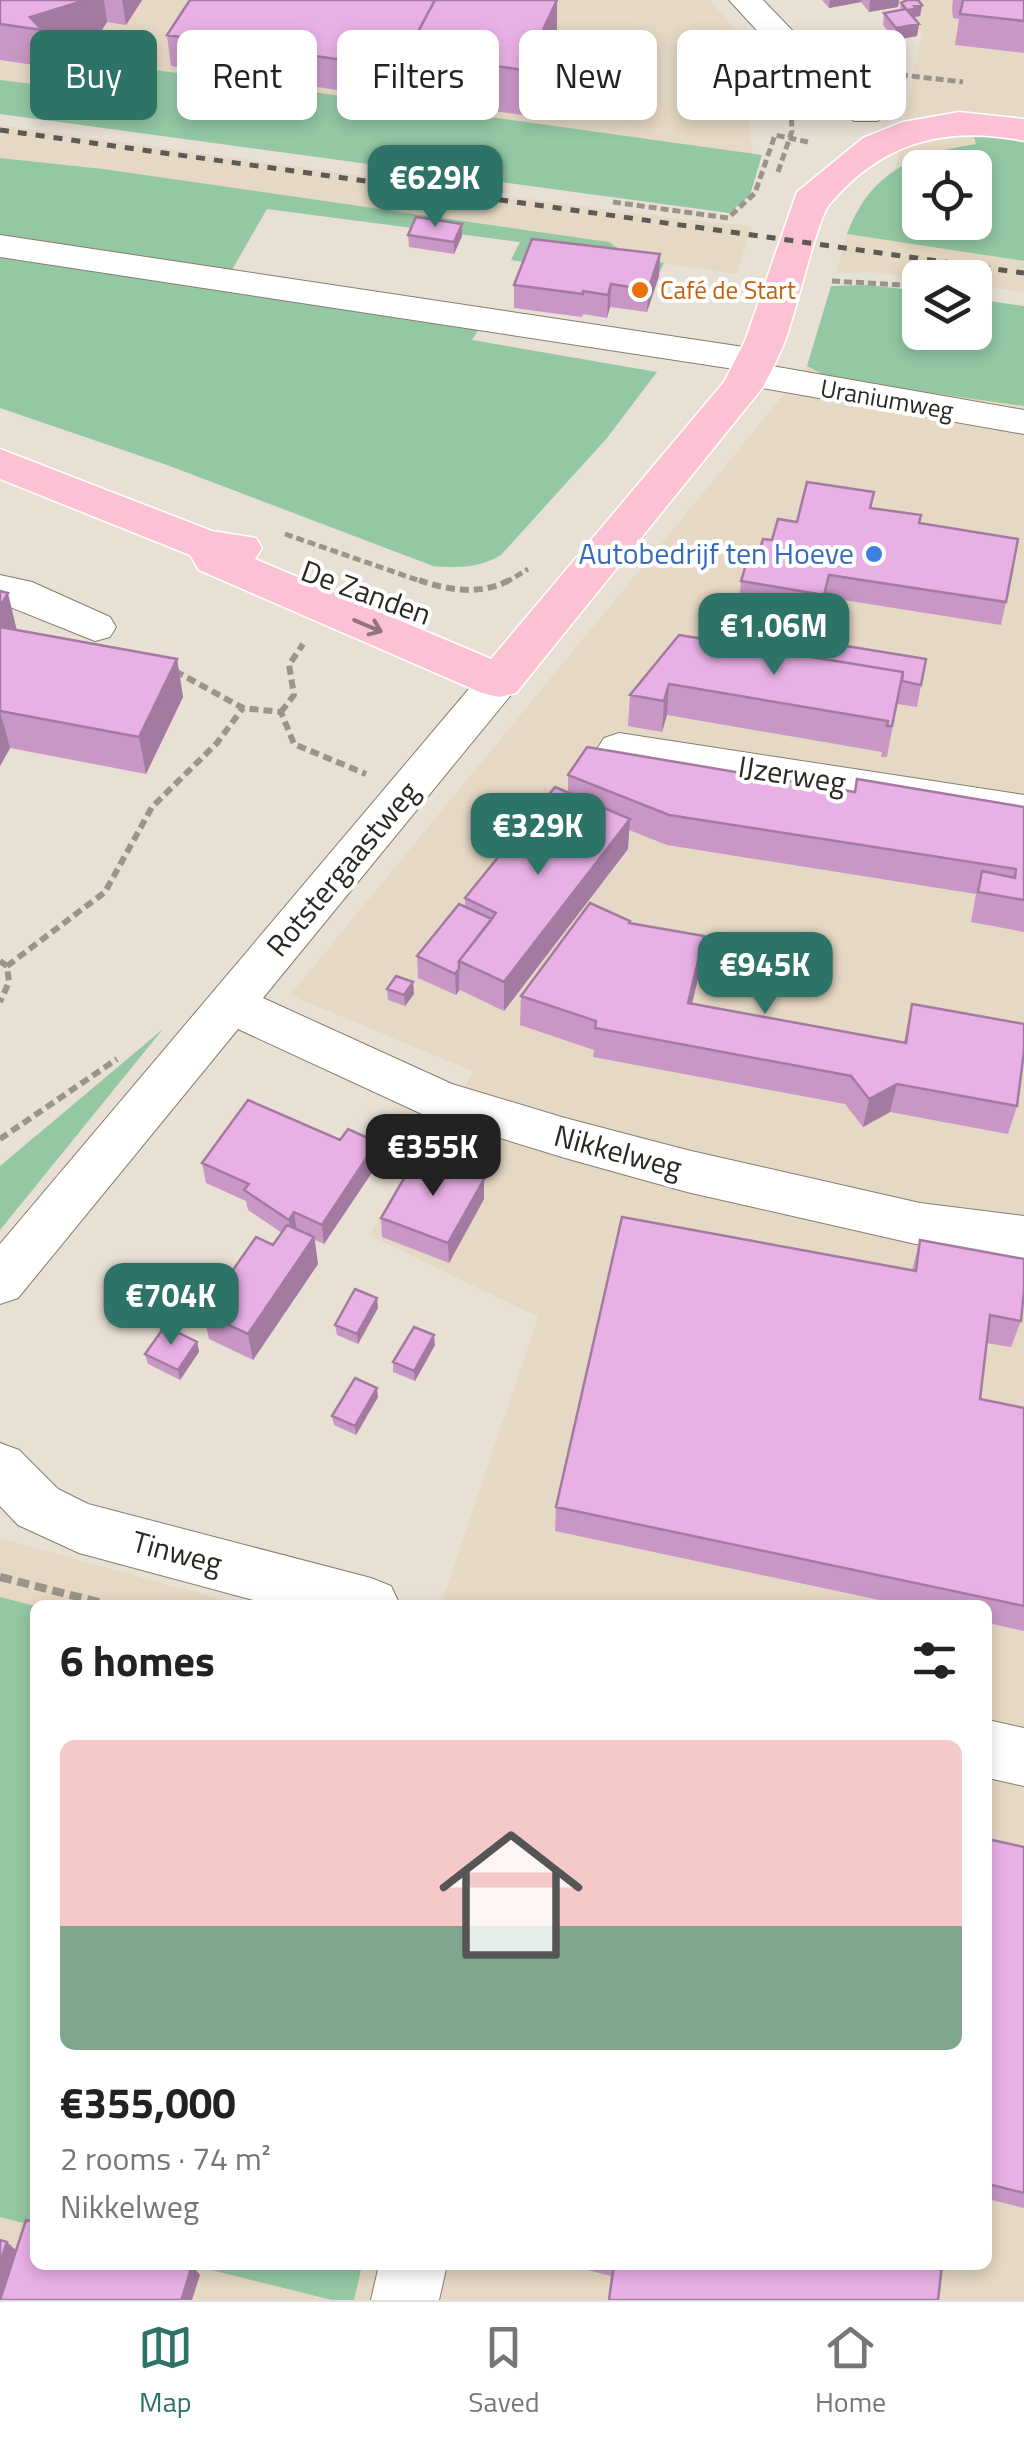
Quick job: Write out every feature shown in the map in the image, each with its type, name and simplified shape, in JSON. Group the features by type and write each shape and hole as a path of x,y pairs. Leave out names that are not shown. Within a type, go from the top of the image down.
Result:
{"main road":[{"path":"906,104 929,98 988,98 1024,104"},
{"name":"Rotstergaastweg","path":"512,666 733,399 753,368 811,200 802,187 816,151 833,134 856,120"},
{"path":"875,120 898,136"},
{"path":"811,200 828,191 857,158 898,136 954,123 1024,130"},
{"name":"De Zanden","path":"0,462 206,545 229,544 247,550 512,666"}],"street":[{"path":"745,0 773,30"},
{"path":"0,246 753,368"},
{"name":"Uraniumweg","path":"753,368 1024,422"},
{"path":"0,589 17,592 95,627"},
{"name":"Rotstergaastweg","path":"0,1282 512,666"},
{"name":"IJzerweg","path":"619,749 1024,811"},
{"name":"Nikkelweg","path":"231,1004 438,1100 547,1133 687,1172 900,1220 1024,1238"},
{"name":"Tinweg","path":"0,1468 38,1507 79,1527 353,1600"},
{"path":"992,1750 1024,1757"},
{"path":"405,2300 413,2270"}],"path":[{"path":"906,76 962,82"},
{"path":"775,182 793,120"},
{"path":"613,202 728,218 744,211 755,196 776,135 808,142"},
{"path":"825,282 872,280 902,284"},
{"path":"425,600 437,587 464,592 487,588 510,581 530,567"},
{"name":"De Zanden","path":"418,580 437,587"},
{"path":"95,627 243,708 280,712"},
{"path":"280,712 294,695 289,665 292,656 310,637"},
{"path":"0,1002 9,982 4,963 105,892 152,807 217,743 243,708"},
{"path":"280,712 294,744 368,774 355,789"},
{"path":"0,1139 104,1070 131,1047"},
{"path":"0,1577 90,1600"}],"shaded area":[{"path":"0,0 710,0 735,30 677,30 677,120 749,120 755,176 263,120 317,120 317,30 177,30 177,110 157,108 157,30 30,30 30,93 0,90"},
{"path":"894,0 1024,0 1024,233 992,226 992,150 902,150 902,194 886,218 922,32"},
{"path":"0,125 752,227 736,274 664,263 620,250 609,242 103,169 0,158"},
{"path":"847,234 1024,261 1024,292 992,287 992,260 902,260 902,276 836,273"},
{"path":"814,358 1024,388 1024,2300 0,2300 0,1538 223,1600 30,1600 30,2270 992,2270 992,1600 443,1600 538,1317 369,1235 474,1072 290,995"}],"green space":[{"path":"157,70 177,73 177,120 317,120 317,93 337,95 337,120 499,118 762,155 750,195 729,213 44,120 157,120"},
{"path":"0,80 30,84 30,118 0,114"},
{"path":"973,134 1024,139 1024,261 847,234 868,195 902,166 902,240 992,240 992,150 947,150 976,144"},
{"path":"0,158 103,169 609,242 620,250 664,263 658,275 530,263 511,260 520,242 267,209 229,275 0,240"},
{"path":"0,254 480,327 472,340 657,372 607,438 501,555 468,566 433,566 167,465 0,408"},
{"path":"831,286 902,289 902,350 992,350 992,301 1024,306 1024,406 832,379 807,366"},
{"path":"163,1029 0,1230 0,1166"},
{"path":"0,1597 30,1605 30,2225 0,2217"},
{"path":"211,2270 361,2270 354,2300 332,2300"}],"building":[{"path":"0,0 86,0 30,17 42,30 0,24"},
{"path":"190,0 435,0 419,30 337,30 337,59 317,56 317,30 177,30 177,36 167,35"},
{"path":"435,0 557,0 543,30 519,30 519,69 499,67 499,30 419,30"},
{"path":"918,0 922,5 907,10 901,3"},
{"path":"963,0 1024,0 1024,21 960,14"},
{"path":"906,9 919,24 896,28 884,13"},
{"path":"416,217 462,224 454,242 408,235"},
{"path":"532,239 660,254 648,290 611,284 608,295 514,285"},
{"path":"807,482 874,492 870,508 921,515 919,523 1018,539 1006,602 829,575 824,595 741,581 748,558 757,559 763,539 772,540 778,519 797,522"},
{"path":"0,591 8,593 0,607"},
{"path":"717,625 926,659 921,685 902,681 903,672 713,641"},
{"path":"0,627 177,659 139,737 0,711"},
{"path":"679,635 903,672 892,726 887,726 888,721 669,684 664,701 630,695"},
{"path":"587,747 855,792 857,779 1024,807 1024,900 978,892 982,871 1015,878 1016,869 669,815 568,775"},
{"path":"555,787 630,819 504,982 459,961 496,913 465,898"},
{"path":"590,903 629,923 704,936 688,1003 906,1043 912,1004 1024,1024 1017,1106 897,1084 869,1099 851,1076 595,1028 596,1021 521,996"},
{"path":"459,904 492,919 459,961 455,974 417,956"},
{"path":"396,976 413,982 404,995 387,989"},
{"path":"248,1100 340,1140 348,1129 377,1142 322,1225 294,1212 289,1220 244,1190 249,1184 202,1163"},
{"path":"418,1154 484,1179 448,1243 381,1218"},
{"path":"622,1217 916,1271 920,1240 1024,1259 1021,1321 990,1315 980,1399 1024,1408 1024,1606 556,1507"},
{"path":"287,1225 314,1237 248,1334 203,1313 256,1237 273,1245"},
{"path":"355,1289 377,1298 357,1334 335,1325"},
{"path":"165,1326 197,1342 178,1370 145,1354"},
{"path":"414,1327 434,1335 414,1371 393,1362"},
{"path":"355,1378 377,1388 355,1426 332,1416"},
{"path":"992,1840 1024,1847 1024,2193 992,2185"},
{"path":"26,2220 30,2221 30,2270 190,2270 182,2298 191,2300 0,2300"},
{"path":"0,2240 7,2242 0,2263"},
{"path":"613,2270 941,2270 938,2300 609,2300"}],"railway":[{"path":"0,130 1024,273"}],"place":[{"name":"Café de Start","path":"640,290"},
{"name":"Autobedrijf ten Hoeve","path":"874,554"}]}
